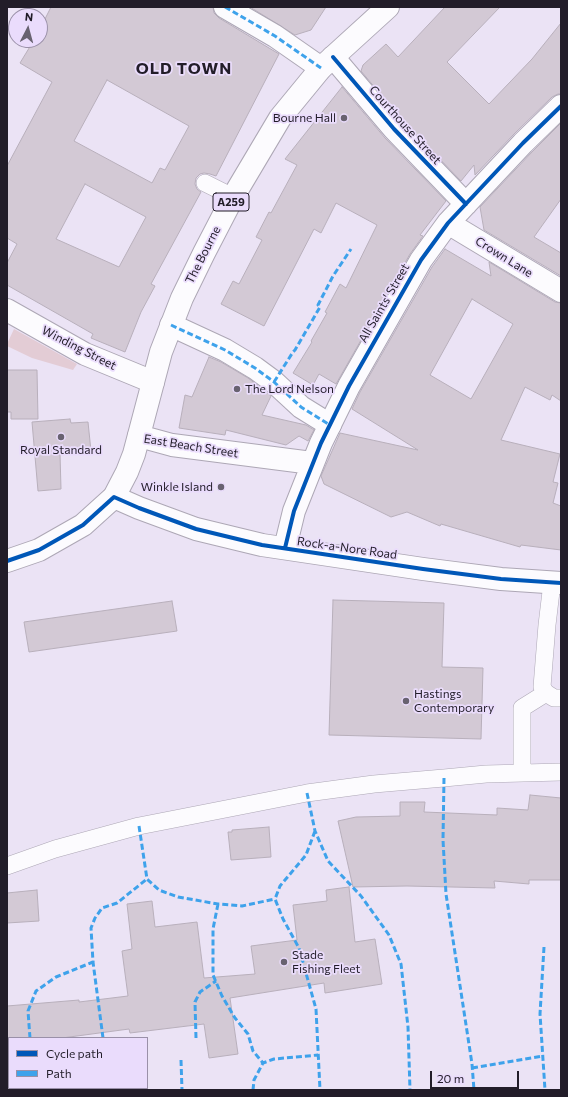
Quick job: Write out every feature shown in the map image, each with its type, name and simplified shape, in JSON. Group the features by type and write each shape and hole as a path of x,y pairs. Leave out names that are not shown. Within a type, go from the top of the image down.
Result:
{"main road":[{"name":"Courthouse Street","path":"225,7 275,36 327,62 466,204"},
{"name":"The Bourne","path":"139,436 161,352 171,325 182,298 233,198 280,118 327,62 388,7"},
{"name":"All Saints' Street","path":"285,548 294,511 312,463 349,386 421,260 448,223 523,143 561,106"},
{"name":"Crown Lane","path":"448,223 561,292"},
{"name":"Winding Street","path":"7,310 85,354 153,382"},
{"path":"171,325 226,350 255,368 274,382 301,407 330,425"},
{"name":"East Beach Street","path":"7,561 39,550 83,525 114,497 127,472 139,436 172,445 312,463"},
{"name":"Rock-a-Nore Road","path":"114,497 196,529 262,545 423,569 557,584"}],"lane":[{"path":"205,183 233,198"},
{"path":"522,773 522,708 553,696 542,687 547,625 557,584"},
{"path":"7,866 55,850 139,826 307,793 374,784 486,774 561,772"}],"shaded area":[{"path":"14,329 77,364 73,370 32,358 7,346"}],"building":[{"path":"51,7 213,7 214,13 219,18 279,54 216,176 204,173 200,174 196,178 195,184 197,189 201,192 151,284 155,286 141,312 125,352 91,338 93,334 7,285 7,263 17,244 7,238 7,166 52,82 20,63 29,48 48,48 48,13","holes":["107,80 189,126 165,170 160,168 152,183 74,141","85,184 146,217 119,267 56,239"]},
{"path":"250,7 326,7 311,30 295,35"},
{"path":"445,7 500,7 447,62 489,104 532,59 561,23 561,94 552,97 475,175 474,165 461,181 403,121 361,71 363,65 386,44 398,57"},
{"path":"342,87 385,138 446,201 420,235 423,236 410,254 336,384 319,374 313,385 293,373 312,342 311,341 327,313 325,312 340,284 346,288 377,225 336,203 321,233 314,229 264,326 221,304 233,281 239,284 262,240 256,237 297,165 285,159"},
{"path":"561,123 561,199 534,237 561,253 561,276 484,230 480,207"},
{"path":"445,249 491,276 489,262 555,302 561,303 561,401 552,395 550,400 525,387 501,440 560,454 553,482 558,483 553,503 561,506 561,550 521,545 520,547 441,524 440,526 407,512 391,517 324,484 321,476 340,433 418,450 352,409 360,392 432,267","holes":["472,299 513,324 471,399 430,375"]},
{"path":"209,357 221,362 248,378 271,396 262,415 306,425 314,430 308,441 299,436 286,445 226,430 225,435 179,428 185,395 192,397"},
{"path":"7,370 37,370 38,419 11,419 11,412 7,412"},
{"name":"Royal Standard","path":"70,419 71,423 88,422 91,451 60,454 61,489 38,491 32,422"},
{"name":"Hastings Contemporary","path":"333,600 444,603 442,667 483,668 481,739 329,735"},
{"path":"172,601 177,631 29,652 24,622"},
{"path":"530,795 561,798 561,880 529,880 529,884 494,881 495,888 407,886 353,887 338,821 356,817 400,816 400,802 425,802 424,812 497,815 497,808 528,810"},
{"path":"269,827 271,857 231,860 228,832 232,832 232,830"},
{"path":"349,887 355,942 375,939 382,984 325,993 324,983 230,998 238,1054 209,1058 204,1024 130,1033 129,1029 69,1037 7,1038 7,1006 79,1000 79,1002 128,996 122,951 132,949 127,904 152,901 155,927 197,922 204,978 255,974 251,946 297,940 293,905 327,901 326,890"},
{"path":"37,890 39,921 7,923 7,893"}],"marked path":[{"path":"225,7 275,36 321,68"},
{"path":"274,382 320,307 318,305 333,276 351,249"},
{"path":"171,325 225,350 255,368 274,382 301,407 330,425"},
{"path":"444,778 443,840 446,894 472,1064 474,1090"},
{"path":"307,793 315,831 328,861 361,896 389,935 401,964 408,1027 410,1090"},
{"path":"139,826 147,879 159,890 178,897 218,904 242,906 275,899"},
{"path":"315,831 306,855 280,886 275,899 283,919 299,948 316,1009 320,1090"},
{"path":"103,1037 93,962 91,928 95,918 102,908 117,903 147,879"},
{"path":"218,904 213,929 213,975 222,996 235,1018 248,1034 253,1051 263,1063"},
{"path":"544,947 540,1014 545,1090"},
{"path":"30,1037 28,1011 36,991 56,977 93,962"},
{"path":"196,1038 195,1002 200,992 216,981"},
{"path":"253,1090 254,1080 263,1063 274,1059 318,1055"},
{"path":"472,1068 543,1056"},
{"path":"181,1060 182,1090"}],"cycle path":[{"path":"333,57 394,129 466,204"},
{"path":"285,548 294,511 321,443 349,386 421,260 448,223 523,143 561,106"},
{"path":"7,561 39,550 83,525 114,497 196,529 262,545 501,579 561,583"}],"place":[{"name":"Bourne Hall","path":"344,118"},
{"name":"The Lord Nelson","path":"237,389"},
{"name":"Royal Standard","path":"61,437"},
{"name":"Winkle Island","path":"221,487"},
{"name":"Hastings Contemporary","path":"406,701"},
{"name":"Stade Fishing Fleet","path":"284,962"}],"district":[{"name":"OLD TOWN","path":"184,69"}]}
